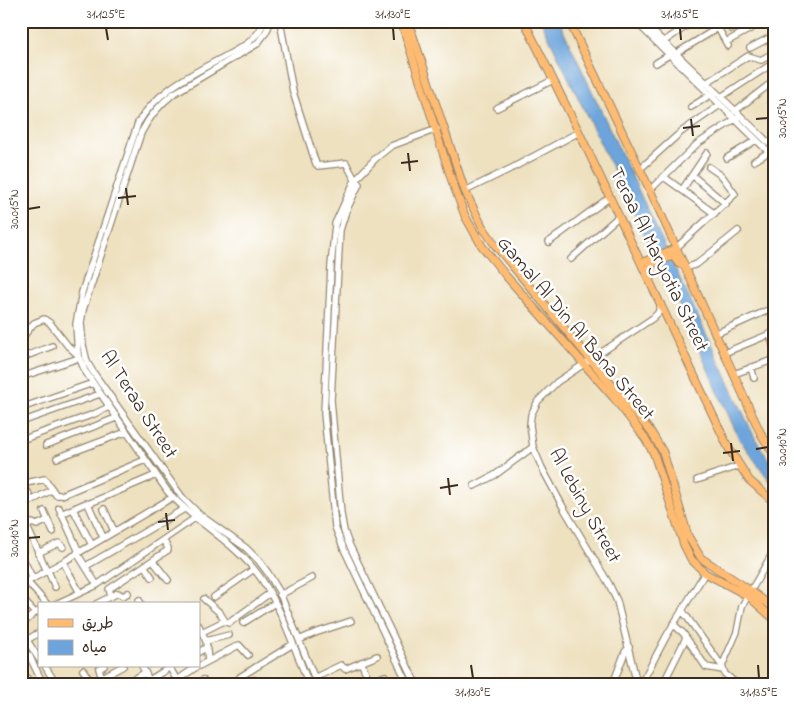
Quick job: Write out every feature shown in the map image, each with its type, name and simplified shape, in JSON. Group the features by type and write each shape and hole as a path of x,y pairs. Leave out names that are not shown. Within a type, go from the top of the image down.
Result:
{"main road":[{"name":"Gamal Al Din Al Bana Street","path":"401,21 452,181 466,216 482,246 506,276 614,398 649,444 686,550 695,564 705,573 749,593"},
{"name":"Gamal Al Din Al Bana Street","path":"408,21 465,191 482,226 495,245 651,432 663,452 688,536 701,558 760,601 775,609"},
{"name":"Teraa Al Maryotia Street","path":"524,21 619,216 644,262 650,281 728,448 754,485 775,503"},
{"name":"Teraa Al Maryotia Street","path":"569,21 650,190 761,434 775,456"},
{"path":"650,281 650,266 676,248"},
{"path":"644,262 669,254 679,264 685,266"},
{"name":"Gamal Al Din Al Bana Street","path":"760,601 775,620"}],"street":[{"path":"21,377 81,360 76,324 82,292 138,123 168,89 231,57 255,36 265,21"},
{"name":"Al Teraa Street","path":"271,21 262,39 253,47 231,57 173,94 161,103 149,118 141,133 84,304 81,360 93,383 116,418 173,497 184,509 241,555 254,569 275,603 309,684"},
{"path":"280,21 293,92 316,164 318,166 346,163 357,182"},
{"path":"635,21 735,111 738,118 756,140 772,151"},
{"path":"642,21 710,95 738,118 772,151 775,158"},
{"path":"651,30 663,21"},
{"path":"663,42 694,21"},
{"path":"731,29 747,21"},
{"path":"718,28 727,44 765,21"},
{"path":"656,63 670,52 718,28 726,22"},
{"path":"750,48 775,35"},
{"path":"706,84 748,56 761,60 775,52"},
{"path":"720,97 775,62"},
{"path":"496,108 553,80"},
{"path":"735,111 775,80"},
{"path":"691,107 710,95"},
{"path":"640,169 681,132 720,105"},
{"path":"650,190 701,141 738,118"},
{"path":"408,684 337,533 324,421 328,392 340,230 357,182 389,148 437,130"},
{"path":"465,191 579,132"},
{"path":"727,158 756,140"},
{"path":"754,161 772,151"},
{"path":"682,190 707,153"},
{"path":"676,248 734,197 734,192 722,176 709,167"},
{"path":"692,175 726,204"},
{"path":"664,177 715,214"},
{"path":"549,242 610,197"},
{"path":"571,259 619,216"},
{"path":"685,266 697,264 738,231"},
{"name":"Al Lebiny Street","path":"637,684 621,613 612,591 563,508 542,468 533,446 530,425 532,414 538,401 557,382 653,318 658,313 661,303"},
{"path":"715,334 775,307"},
{"name":"Al Teraa Street","path":"21,339 25,329 37,320 48,321 63,341 93,372 182,498 200,515 232,537 259,561 280,594 316,681"},
{"path":"724,353 772,333 775,352"},
{"path":"21,358 52,346"},
{"path":"734,374 775,359"},
{"path":"751,368 754,378"},
{"path":"21,408 93,383"},
{"path":"328,392 332,415 341,514 346,537 416,684"},
{"path":"21,422 100,394"},
{"path":"21,440 109,407"},
{"path":"46,445 116,418"},
{"path":"57,458 126,432"},
{"path":"474,486 495,475 533,446"},
{"path":"327,449 335,448"},
{"path":"21,484 44,479 56,495 62,496 145,460"},
{"path":"697,480 739,466"},
{"path":"97,585 78,553 60,511 88,504 156,475"},
{"path":"21,506 52,490"},
{"path":"28,492 31,501"},
{"path":"24,583 173,497"},
{"path":"88,504 103,537"},
{"path":"73,509 92,545"},
{"path":"104,509 114,531"},
{"path":"86,566 184,509"},
{"path":"44,511 53,532"},
{"path":"21,514 25,527 55,586"},
{"path":"60,602 97,585 195,518"},
{"path":"25,527 34,522 37,525 48,520"},
{"path":"111,596 109,589 168,550 163,540"},
{"path":"38,553 59,543 63,547"},
{"path":"723,668 737,632 742,606 775,549"},
{"path":"24,559 33,578"},
{"path":"153,561 168,580"},
{"path":"63,562 80,593"},
{"path":"145,567 152,577"},
{"path":"214,597 254,569"},
{"path":"642,684 673,624 705,573"},
{"path":"21,575 24,583 45,602"},
{"path":"280,594 312,578"},
{"path":"100,602 118,593 123,596 128,593"},
{"path":"208,660 206,644 200,629 225,621 229,622 270,593"},
{"path":"204,599 220,613 225,621"},
{"path":"21,626 37,612 26,602"},
{"path":"242,623 275,603"},
{"path":"682,610 723,668 725,674 737,684"},
{"path":"299,640 351,620"},
{"path":"673,624 680,629 706,667 723,668"},
{"path":"21,632 43,684"},
{"path":"24,642 38,634"},
{"path":"200,651 206,644 229,635"},
{"path":"663,684 686,638"},
{"path":"240,677 293,644"},
{"path":"200,665 240,645 248,655"},
{"path":"613,684 624,652 629,647"},
{"path":"31,654 38,658"},
{"path":"21,659 31,654"},
{"path":"316,681 341,665 344,669 377,656"},
{"path":"361,662 369,683 385,676"},
{"path":"21,667 30,684"},
{"path":"46,668 56,684"},
{"path":"101,668 99,669 102,678"},
{"path":"84,670 91,683 120,668"},
{"path":"143,668 146,682 169,668"},
{"path":"171,668 178,682 196,668"},
{"path":"124,684 145,673"},
{"path":"155,676 160,684"}],"water":[{"path":"541,21 559,21 755,438 775,470 775,488 739,439 664,271 649,244"}]}
